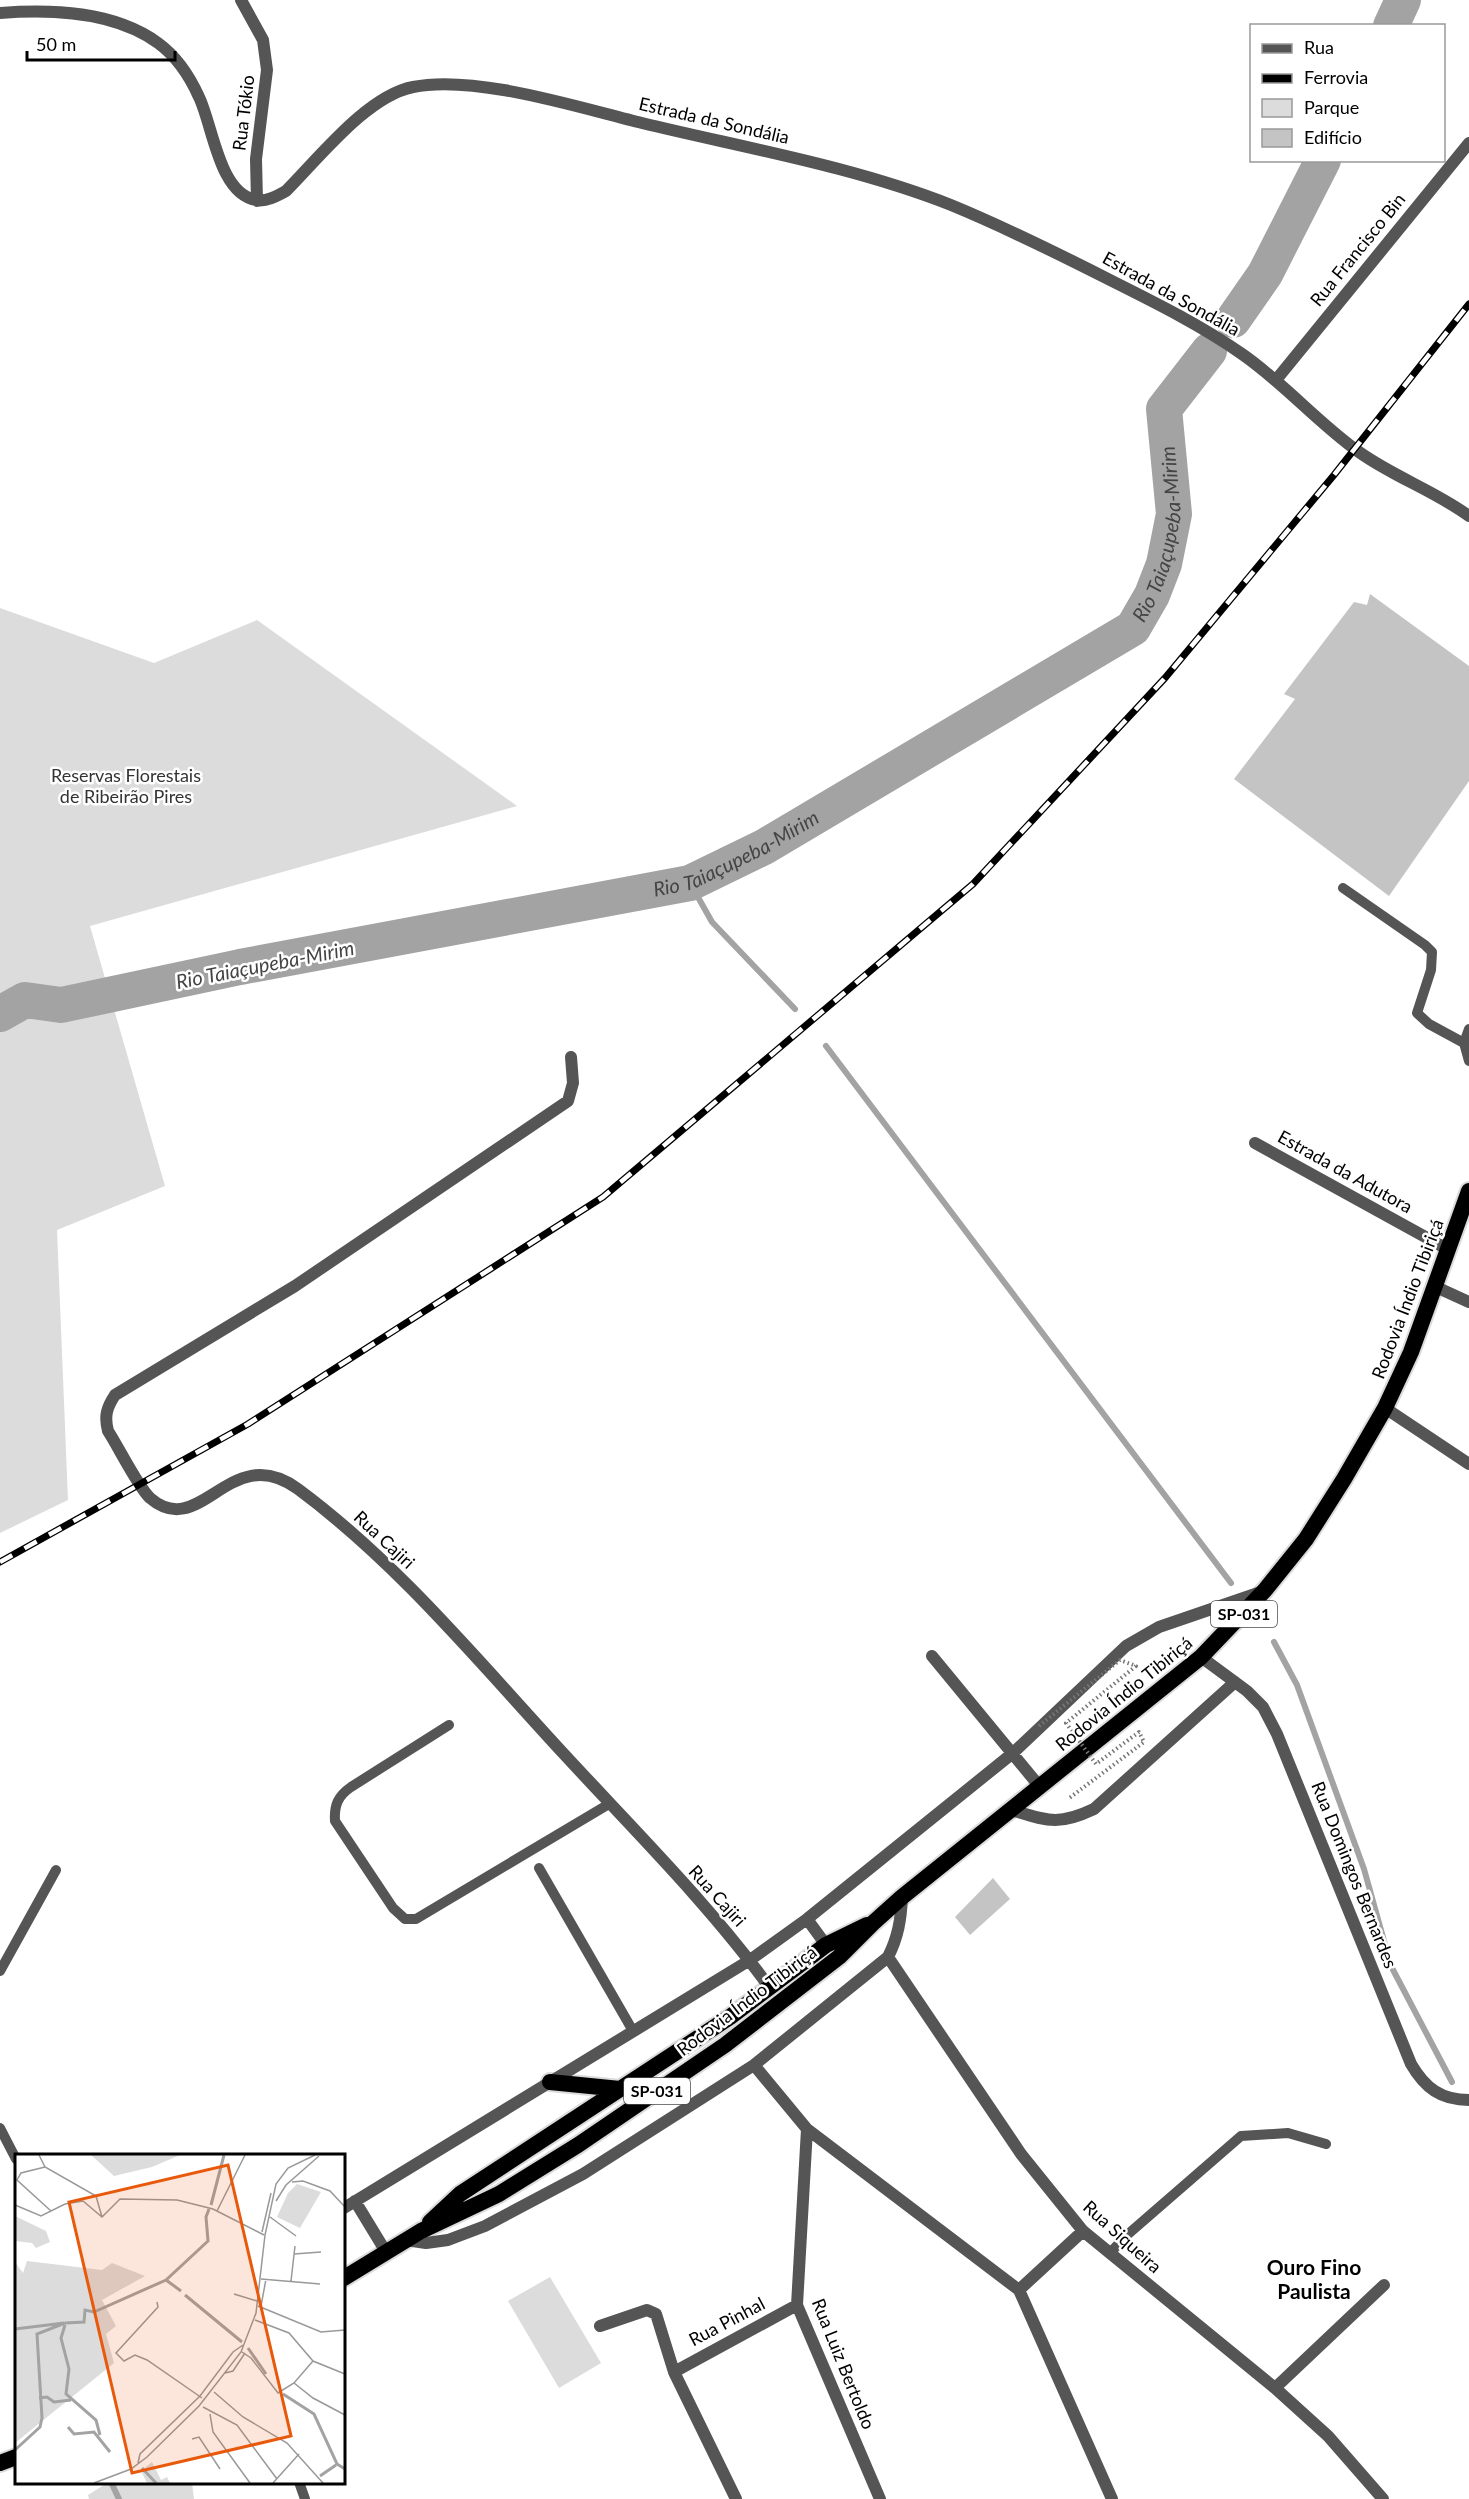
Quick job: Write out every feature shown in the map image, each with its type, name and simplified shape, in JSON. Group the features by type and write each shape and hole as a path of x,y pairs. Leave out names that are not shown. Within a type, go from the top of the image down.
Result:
{"highway":[{"name":"Rodovia Índio Tibiriçá","path":"345,2277 414,2235 499,2194 578,2145 715,2051 839,1957 902,1898 1202,1657 1265,1590 1306,1539 1385,1408 1411,1352 1469,1191"},
{"name":"Rodovia Índio Tibiriçá","path":"414,2235 460,2193 730,2017 826,1945 873,1923"},
{"path":"550,2082 620,2089"},
{"path":"0,2463 15,2457"}],"street":[{"name":"Rua Tókio","path":"241,0 263,40 267,70 256,159 257,201"},
{"path":"0,13 39,10 92,17 129,26 159,43 182,67 200,98 230,182 243,196 257,201"},
{"name":"Estrada da Sondália","path":"257,201 272,198 286,191 378,101 412,87 449,84 490,88 812,163 875,180 950,205 1047,247 1185,318 1243,354 1329,429 1361,453 1392,474 1457,507 1469,516"},
{"name":"Rua Francisco Bin","path":"1275,380 1469,143"},
{"name":"Rua Cajiri","path":"571,1057 573,1083 568,1101 295,1286 115,1395 108,1406 105,1420 108,1431 148,1496 161,1505 170,1509 196,1505 242,1477 265,1474 281,1478 297,1488 367,1546 426,1604 609,1804 750,1960 770,1988"},
{"name":"Estrada da Adutora","path":"1255,1143 1449,1250"},
{"path":"1436,1287 1467,1297"},
{"path":"1385,1408 1469,1464"},
{"path":"345,2207 750,1960 807,1919 1013,1753 1126,1646 1182,1618 1265,1590"},
{"path":"932,1656 1040,1787"},
{"name":"Rua Domingos Bernardes","path":"1202,1657 1263,1707 1277,1734 1411,2064 1419,2078 1430,2090 1443,2097 1469,2100"},
{"path":"1011,1810 1051,1821 1074,1819 1094,1809 1235,1682"},
{"path":"414,2235 426,2242 448,2240 485,2226 583,2174 754,2065 888,1957 901,1922 902,1898"},
{"path":"807,1919 826,1945"},
{"name":"Rua Siqueira","path":"888,1957 1021,2154 1083,2231 1275,2388 1328,2436 1383,2499"},
{"path":"754,2065 807,2129 1019,2290 1112,2499"},
{"name":"Rua Luiz Bertoldo","path":"807,2129 797,2305 880,2499"},
{"path":"355,2201 386,2252"},
{"path":"1019,2290 1083,2231"},
{"path":"1275,2388 1384,2285"},
{"name":"Rua Pinhal","path":"674,2372 797,2305"},
{"path":"600,2326 646,2310 652,2310 660,2319 674,2372 736,2499"}],"lane":[{"path":"1344,888 1432,952 1431,970 1417,1013 1429,1024 1464,1043"},
{"path":"1469,1029 1464,1043 1469,1061"},
{"path":"448,1725 351,1786 342,1794 334,1811 335,1821 393,1908 405,1920 416,1919 609,1804"},
{"path":"540,1868 633,2031"},
{"path":"0,1971 56,1870"},
{"path":"0,2128 15,2157"},
{"path":"1110,2253 1126,2235 1242,2136 1288,2133 1326,2144"},
{"path":"300,2484 305,2499"}],"path":[{"path":"1039,1726 1120,1660 1136,1666 1066,1723 1096,1764 1139,1732 1144,1742 1068,1799"}],"green space":[{"name":"Reservas Florestais de Ribeirão Pires","path":"0,608 154,663 257,620 517,806 90,926 165,1186 57,1230 68,1500 0,1533"},
{"path":"550,2277 601,2363 559,2388 508,2301"},
{"path":"105,2484 192,2484 194,2499 89,2499 88,2495"}],"building":[{"path":"1370,594 1469,666 1469,781 1389,896 1234,779 1295,699 1284,694 1354,602 1367,605"},
{"path":"993,1878 1010,1899 970,1935 955,1917"}],"waterway":[{"name":"Rio Taiaçupeba-Mirim","path":"1392,24 1403,0"},
{"name":"Rio Taiaçupeba-Mirim","path":"1233,320 1265,274 1322,162"},
{"name":"Rio Taiaçupeba-Mirim","path":"0,1014 25,1000 61,1005 240,967 690,883 764,847 1133,628 1152,595 1164,564 1174,514 1164,409 1209,351"},
{"path":"690,883 712,922 795,1009"},
{"path":"826,1046 1231,1583"},
{"path":"1274,1642 1297,1685 1364,1869 1391,1966 1452,2082"},
{"path":"112,2484 119,2499"}],"railway":[{"path":"0,1562 248,1424 603,1197 973,884 1165,678 1334,475 1469,304"}],"district":[{"name":"Ouro Fino Paulista","path":"1314,2280"}]}
